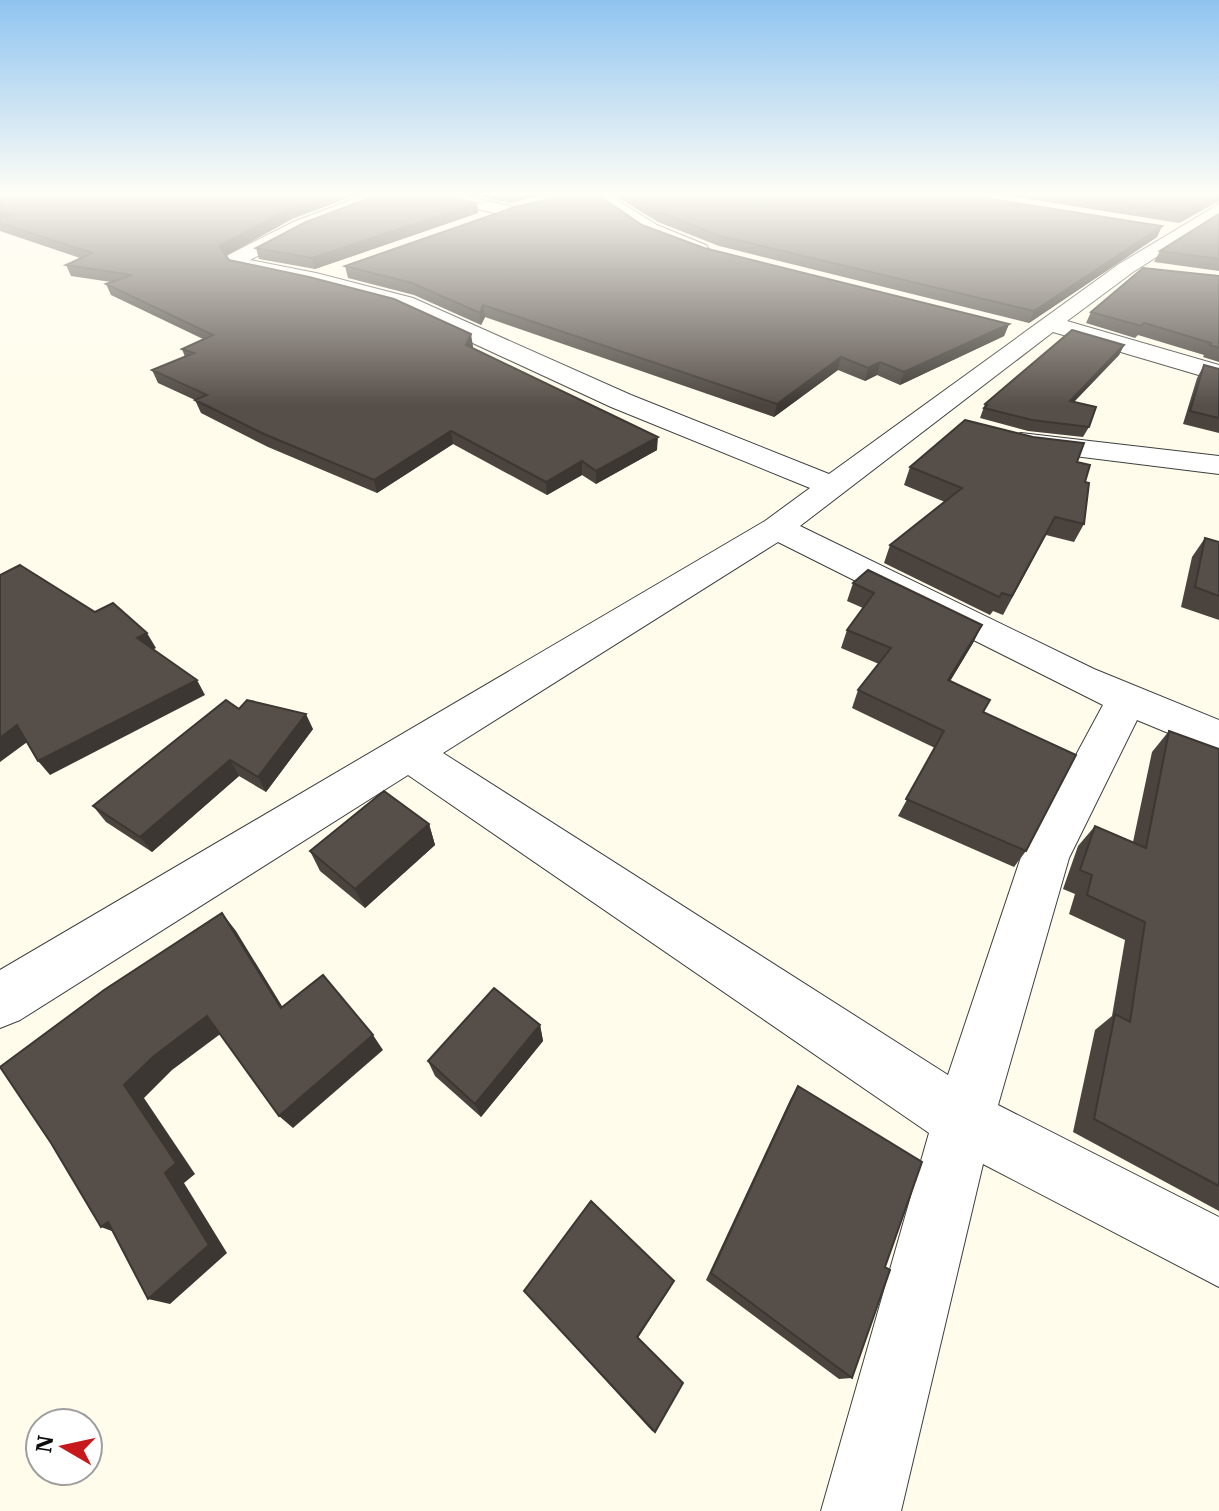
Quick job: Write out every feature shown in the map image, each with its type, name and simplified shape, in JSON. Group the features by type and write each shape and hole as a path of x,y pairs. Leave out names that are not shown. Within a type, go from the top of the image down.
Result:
{"street":[{"path":"248,266 316,279 405,303 621,401 833,486"},
{"path":"0,1001 777,528 833,486 941,421 1042,329 1130,266"},
{"path":"1126,268 1157,272"},
{"path":"316,279 345,269"},
{"path":"1004,327 1042,329 1219,373"},
{"path":"1000,437 1038,445 1219,465"},
{"path":"777,528 1127,699 1219,738"},
{"path":"861,1511 963,1120 1045,857 1127,699"},
{"path":"408,753 963,1120 1219,1253"}],"building":[{"path":"69,266 255,266 394,299 471,334 466,345 658,437 596,471 582,461 546,482 451,431 374,480 264,434 195,400 207,395 152,370 194,353 182,349 213,335 106,284 132,275"},
{"path":"345,266 774,266 1009,324 904,372 880,362 868,368 841,357 777,404 483,305 480,313 412,283"},
{"path":"844,266 1102,266 1034,311"},
{"path":"1143,268 1219,276 1219,348 1144,323 1141,326 1091,312"},
{"path":"1072,330 1124,345 1070,401 1096,407 1089,427 1032,420 984,408 985,404"},
{"path":"1204,365 1219,369 1219,418 1190,411"},
{"path":"965,420 1033,437 1084,443 1077,462 1090,465 1085,482 1089,483 1084,524 1055,517 1012,596 1002,593 999,597 890,545 962,488 910,467"},
{"path":"1205,538 1219,542 1219,596 1195,587"},
{"path":"20,565 95,612 113,603 147,633 137,638 197,680 38,761 17,725 0,738 0,575"},
{"path":"868,570 982,625 948,680 990,700 983,712 1076,755 1026,851 906,799 944,731 858,690 891,648 847,630 874,593 853,583"},
{"path":"226,700 239,709 247,700 306,714 258,777 230,760 140,837 93,806"},
{"path":"1169,731 1219,749 1219,1186 1094,1119 1115,1014 1130,1022 1145,922 1087,895 1092,875 1080,870 1095,826 1146,848"},
{"path":"384,791 429,824 355,889 310,851"},
{"path":"222,913 281,1008 323,975 373,1035 279,1116 207,1016 154,1056 124,1085 176,1163 165,1173 209,1245 148,1299 108,1222 101,1227 51,1143 0,1067 104,990"},
{"path":"494,988 540,1025 475,1104 428,1061"},
{"path":"798,1086 922,1162 885,1267 890,1270 852,1378 711,1273"},
{"path":"591,1201 674,1281 637,1337 683,1383 655,1432 524,1291"}]}
